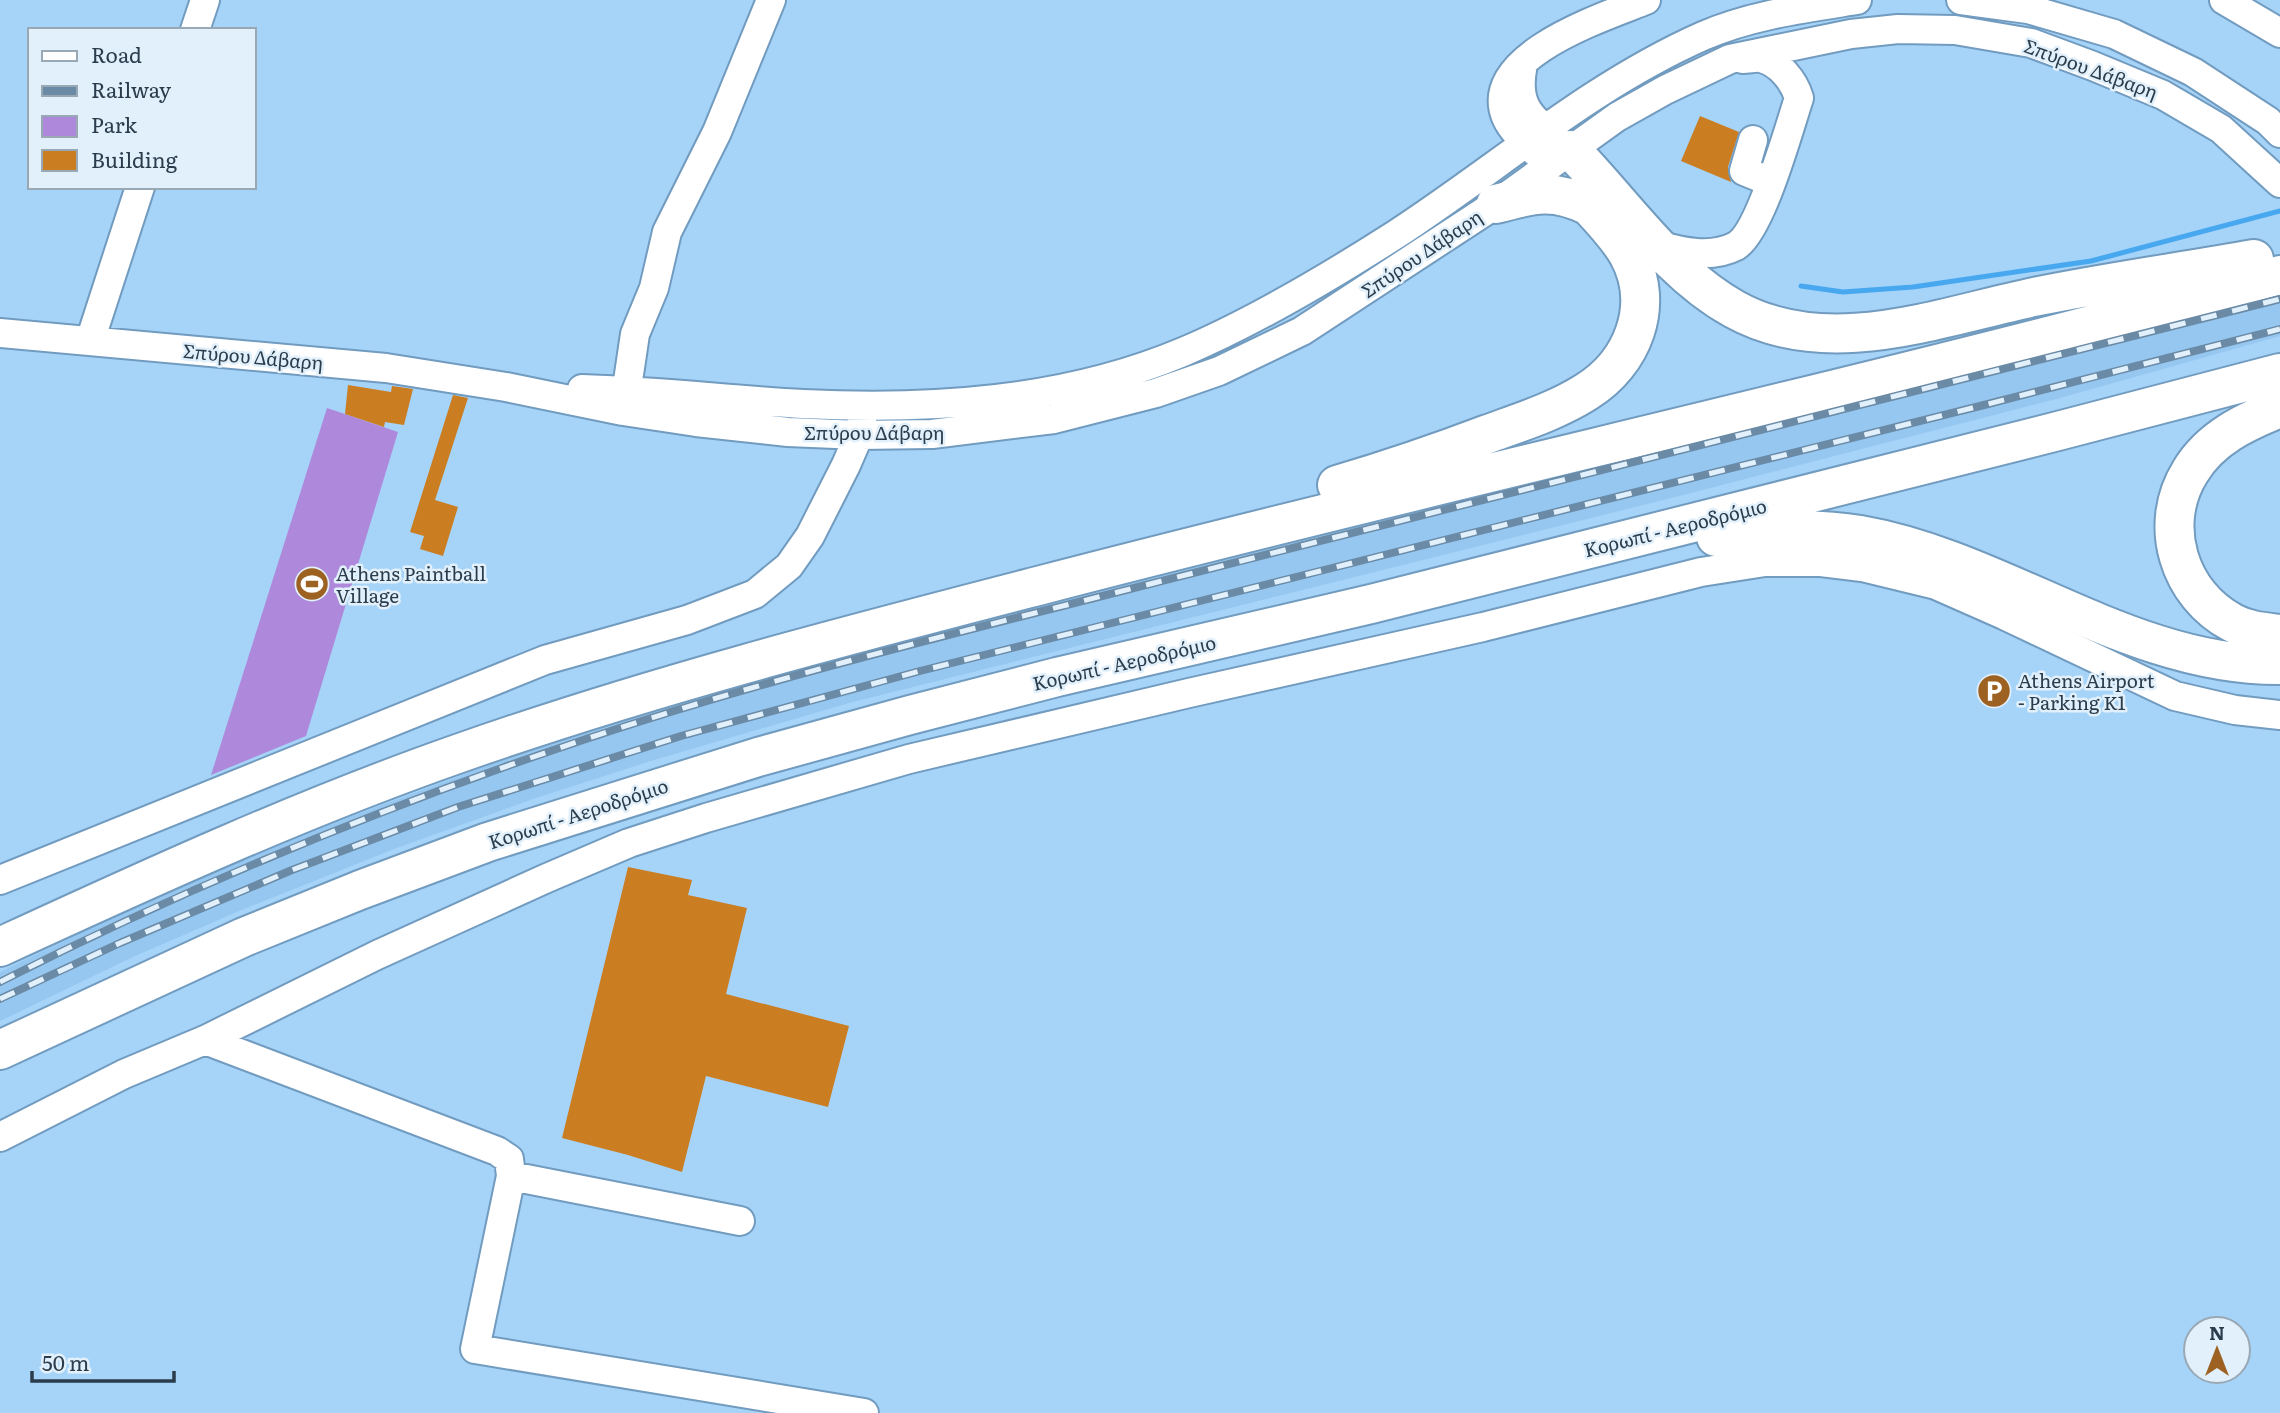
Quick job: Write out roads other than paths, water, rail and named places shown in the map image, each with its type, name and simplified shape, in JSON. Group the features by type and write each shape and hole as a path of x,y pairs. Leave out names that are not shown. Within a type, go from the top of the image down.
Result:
{"highway":[{"path":"1183,548 1250,514 1420,459 1559,408 1608,377 1625,355 1637,331 1640,307 1638,281 1629,256 1612,231 1589,206 1548,147"},
{"path":"1548,147 1705,291 1750,318 1814,332 1853,333 1907,327 2036,297 2280,255"},
{"path":"1496,204 1529,195 1553,194 1570,196 1589,206"},
{"path":"0,947 159,875 456,754 541,725 739,666 1183,548 2036,341 2280,275"},
{"name":"Κορωπί - Αεροδρόμιο","path":"0,1050 244,937 437,861 569,815 758,757 1071,674 1371,604 2280,373"},
{"path":"2280,408 2219,439 2189,472 2180,492 2175,542 2181,567 2193,590 2213,611 2235,624 2258,632 2280,634"},
{"path":"1371,604 1707,538 1755,532 1811,530 1860,535 1929,554 2095,622 2178,651 2255,666 2280,665"}],"street":[{"path":"196,28 205,0"},
{"path":"624,401 635,334 654,288 667,232 717,132 771,0"},
{"path":"1548,147 1507,120 1503,107 1503,88 1512,73 1538,50 1586,25 1646,0"},
{"name":"Σπύρου Δάβαρη","path":"624,401 695,422 788,432 859,435 932,434 1054,419 1143,397 1219,371 1302,331 1496,204 1548,147 1659,57 1706,35 1754,19 1857,0"},
{"name":"Σπύρου Δάβαρη","path":"1961,0 2028,9 2114,34 2193,72 2268,121 2280,133"},
{"path":"2224,0 2280,33"},
{"name":"Σπύρου Δάβαρη","path":"0,333 386,368 506,387 624,401 865,406 1005,399 1130,371 1184,351 1276,306 1548,147 1617,117 1665,90 1730,59 1851,34 1898,29 1955,30 2031,43 2163,95 2221,129 2280,183"},
{"path":"1657,245 1686,253 1710,253 1737,245 1754,223 1771,182 1798,98 1795,84 1783,71 1762,58 1730,59"},
{"path":"1752,140 1744,171 1771,182"},
{"path":"90,341 139,189"},
{"path":"0,880 545,660 687,620 755,594 789,566 810,536 846,466 859,435 865,406"},
{"path":"0,1137 124,1074 205,1040 377,955 629,843 909,759 1483,627 1700,572 1765,562 1821,562 1862,568 1936,585 2175,696 2235,710 2280,715"},
{"path":"205,1040 497,1151 509,1159 512,1176 475,1349 864,1413"},
{"path":"512,1176 740,1221"}],"waterway":[{"path":"1801,286 1843,292 1913,287 2091,261 2280,211"}],"railway":[{"path":"0,982 143,913 362,820 586,739 694,705 968,630 2280,299"},
{"path":"0,999 120,943 292,870 458,807 681,736 920,671 2280,329"}],"place":[{"name":"Athens Paintball Village","path":"312,584"},
{"name":"Athens Airport - Parking K1","path":"1994,691"}]}
